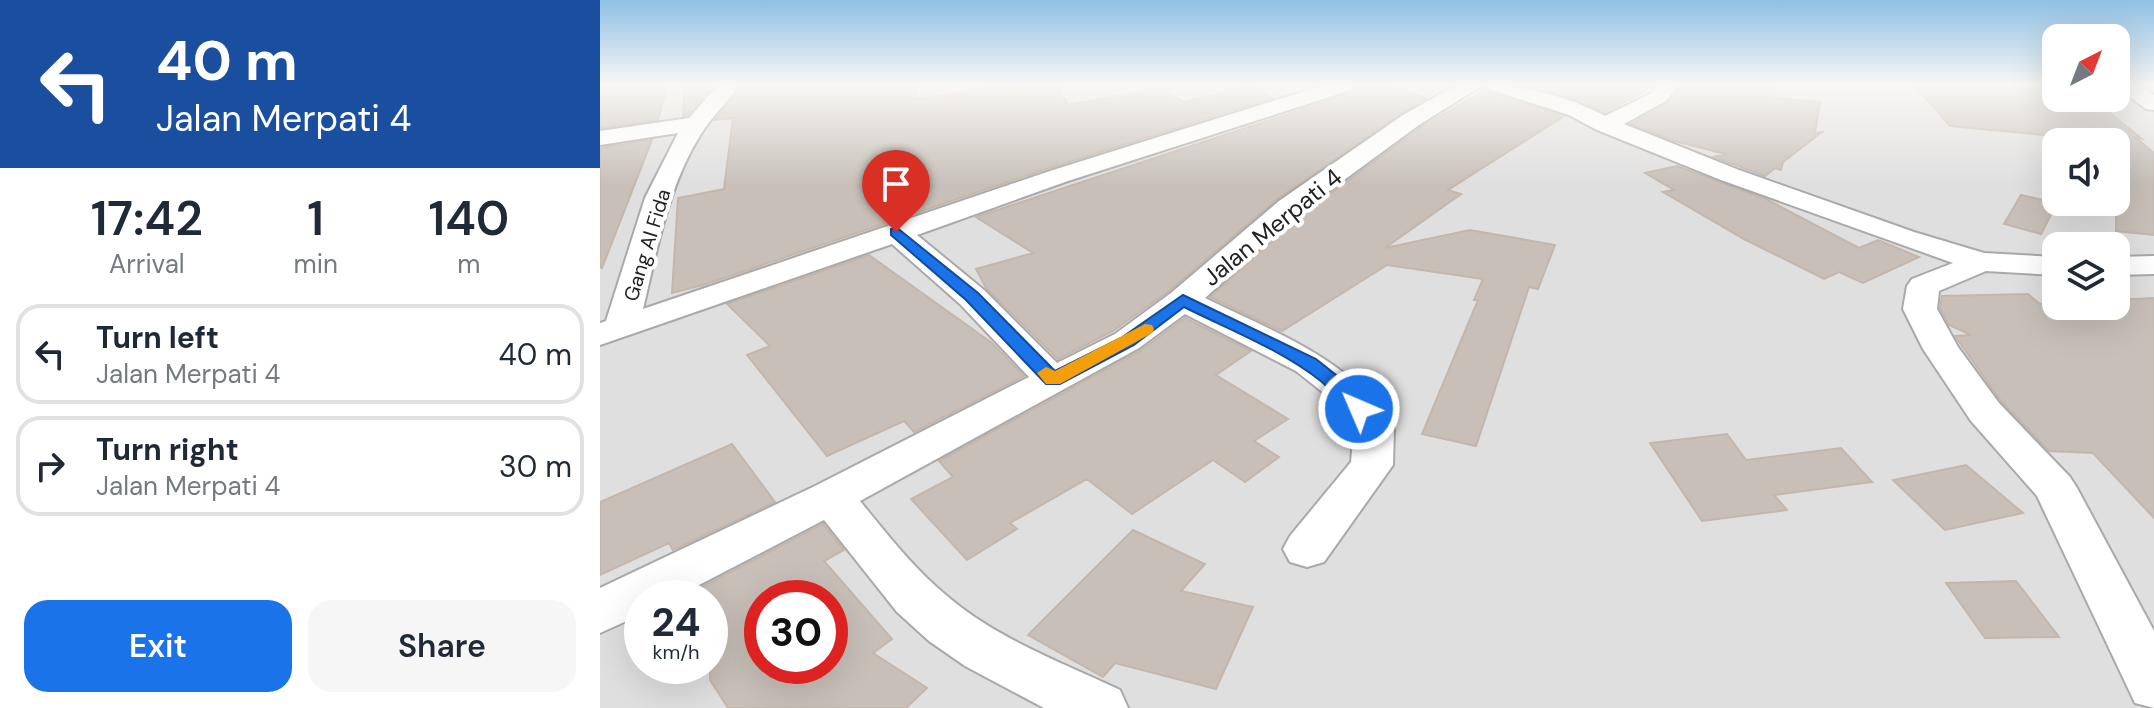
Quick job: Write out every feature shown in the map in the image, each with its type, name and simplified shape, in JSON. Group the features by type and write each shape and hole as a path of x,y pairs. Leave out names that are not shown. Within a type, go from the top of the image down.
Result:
{"street":[{"name":"Gang Al Fida","path":"611,331 659,196 698,119"},
{"path":"611,331 1059,176 1239,119"},
{"name":"Jalan Merpati 4","path":"600,612 831,497 1127,341 1183,300 1289,207 1413,119"},
{"path":"1594,119 1730,175 1904,238 1982,262 2042,265"},
{"path":"1605,125 1616,119"},
{"path":"600,138 694,124"},
{"path":"896,232 972,297 1053,380"},
{"path":"1982,262 1923,286 1920,309 1941,349 1985,412 2055,488 2154,685"},
{"path":"2130,266 2154,265"},
{"path":"1183,300 1309,363 1343,390 1374,427 1372,465 1307,549"},
{"path":"831,497 899,581 947,626 1005,660 1100,708"}],"shaded area":[{"path":"600,119 2154,119 2154,708 600,708"}],"building":[{"path":"600,119 658,119 658,120 600,128"},
{"path":"733,119 1206,119 672,293 678,198 724,189"},
{"path":"1273,119 1396,119 1277,199 1169,291 1113,331 1058,359 986,288 976,269 1033,253 976,217"},
{"path":"1435,119 1559,119 1448,190 1461,194 1385,248 1470,230 1555,245 1538,289 1529,287 1476,446 1422,434 1478,300 1474,300 1483,279 1387,265 1282,331 1210,297 1301,215"},
{"path":"1640,119 1817,119 1815,133 1822,132 1783,162 1781,170 1775,168 1765,176 1714,157 1725,154 1671,140 1631,124"},
{"path":"1944,119 2117,119 2128,128 2042,128 2042,135 1950,126"},
{"path":"2130,129 2154,153 2154,235 2116,231 2116,216 2130,216"},
{"path":"652,140 602,268 600,148"},
{"path":"1677,166 1766,199 1859,248 1878,240 1919,257 1863,283 1839,272 1824,279 1744,239 1663,192 1674,190 1645,173"},
{"path":"2021,195 2042,200 2042,216 2050,216 2041,234 2004,224"},
{"path":"869,255 992,343 1024,376 914,432 904,421 827,456 747,355 770,346 727,304"},
{"path":"2028,294 2042,304 2042,320 2130,320 2130,299 2154,298 2154,518 2093,453 2049,451 2001,401 1955,336 1971,335 1949,325 1940,308 1942,296"},
{"path":"1185,318 1251,351 1216,375 1288,419 1254,441 1279,457 1245,482 1213,460 1132,514 1087,479 1010,523 1017,529 967,560 911,499 953,477 939,461 1140,351"},
{"path":"1727,434 1746,460 1841,448 1872,482 1774,495 1787,510 1702,521 1650,443"},
{"path":"732,444 775,502 673,550 669,543 600,575 600,502"},
{"path":"1966,465 2023,513 1945,530 1893,480"},
{"path":"823,524 844,550 824,561 841,580 744,580 744,684 848,684 848,589 892,639 873,653 927,688 906,708 728,708 713,684 728,684 728,580 715,580"},
{"path":"1133,530 1205,564 1181,591 1253,607 1216,689 1115,663 1103,677 1028,635"},
{"path":"2016,581 2059,637 1985,638 1946,583"}],"slow traffic":[{"path":"1046,373 1053,380 1145,329"}],"route":[{"path":"896,232 972,297 1053,380 1127,341 1183,300 1309,363 1343,390 1359,409"}]}
